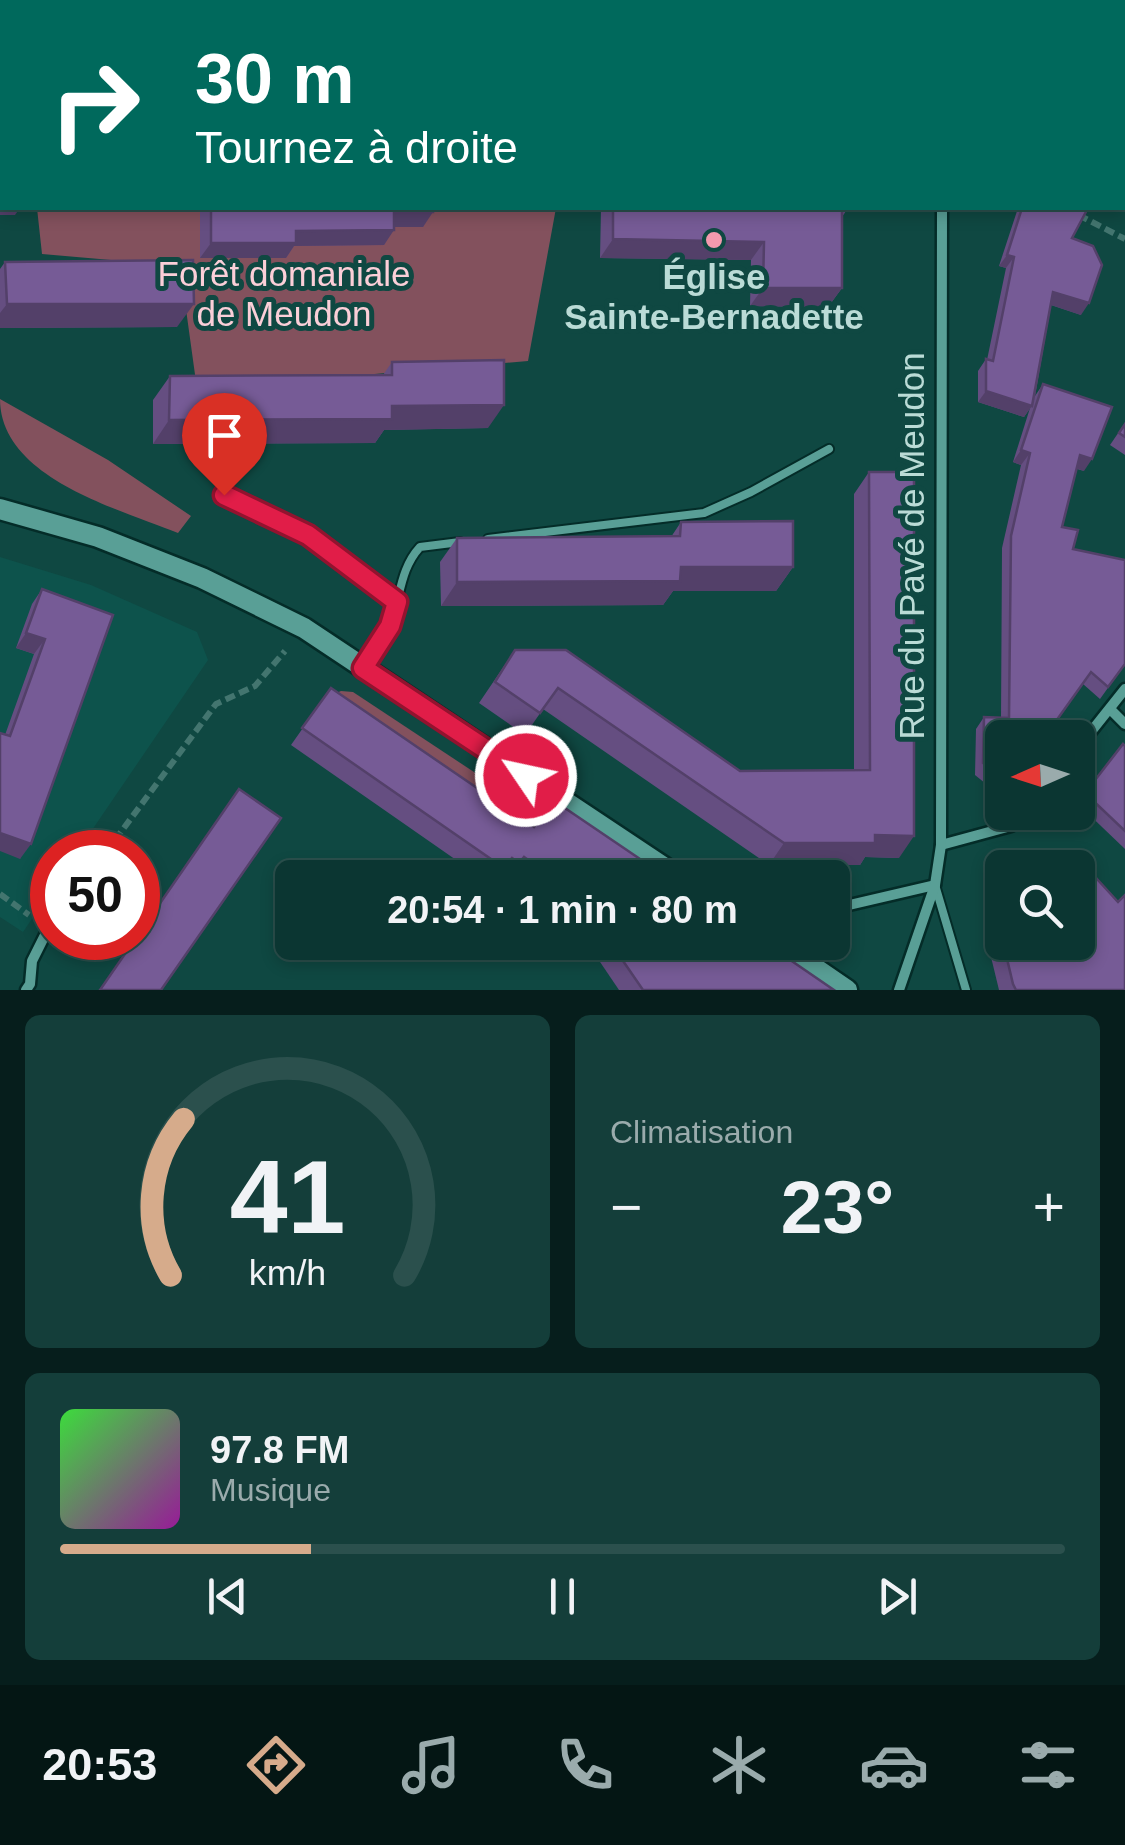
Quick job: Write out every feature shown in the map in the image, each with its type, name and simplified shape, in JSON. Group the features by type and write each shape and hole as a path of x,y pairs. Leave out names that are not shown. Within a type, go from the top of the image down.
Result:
{"main road":[{"path":"0,509 98,537 202,578 304,628 653,860"},
{"path":"803,960 847,990"}],"street":[{"name":"Rue du Pavé de Meudon","path":"899,990 935,885 940,846 942,210"},
{"path":"1095,727 1125,688"},
{"path":"1110,709 1125,724"},
{"path":"940,846 997,830"},
{"path":"850,905 935,885"},
{"path":"26,990 32,960"}],"lane":[{"path":"363,668 390,626 401,577 420,546 704,513 829,449"},
{"path":"224,495 308,535 397,602"},
{"path":"935,885 966,990"}],"path":[{"path":"1069,210 1125,238"},
{"path":"122,830 216,704 254,686 304,628"},
{"path":"0,894 30,916"}],"shaded area":[{"path":"0,557 91,585 197,632 208,660 92,830 30,830 30,922 23,932 0,917"}],"green space":[{"name":"Forêt domaniale de Meudon","path":"37,210 556,210 528,361 197,389 180,266 42,254"},
{"path":"0,399 108,460 191,516 178,533 67,487 20,450 5,426"},
{"path":"353,692 542,817 522,844 334,694"}],"building":[{"path":"211,210 433,210 394,212 394,230 296,231 296,243 211,243"},
{"name":"Église Sainte-Bernadette","path":"613,210 842,210 842,288 763,288 764,242 613,239"},
{"path":"1021,210 1087,210 1072,238 1093,246 1102,265 1089,303 1053,292 1032,406 986,391 986,359 993,361 1014,257 1007,255"},
{"path":"193,260 194,304 7,304 5,262"},
{"path":"504,360 504,405 392,406 392,419 169,420 170,376 392,375 392,362"},
{"path":"1043,384 1112,407 1092,459 1080,455 1062,527 1078,530 1073,549 1125,560 1125,664 1108,687 1091,672 1057,720 985,720 985,765 984,717 1009,718 1011,536 1030,453 1021,450"},
{"path":"869,472 914,472 914,836 875,835 875,843 784,843 558,688 540,713 495,682 515,650 566,650 740,771 870,770"},
{"path":"793,521 793,567 681,567 680,581 457,582 457,538 680,536 681,522"},
{"path":"42,589 113,615 36,830 30,830 30,844 0,833 0,733 10,736 45,639 26,633"},
{"path":"331,688 534,827 553,800 641,860 492,860 302,728"},
{"path":"1123,744 1125,831 1095,802 1095,780"},
{"path":"239,789 281,818 161,990 100,990 121,960 160,960 160,903"},
{"path":"1095,881 1118,902 1125,895 1125,990 1016,990 1007,960 1095,960"},
{"path":"622,960 790,960 834,990 643,990"}],"place":[{"name":"Église Sainte-Bernadette","path":"714,240"}],"route":[{"path":"224,495 308,535 397,602 390,626 363,668 526,776"}]}
